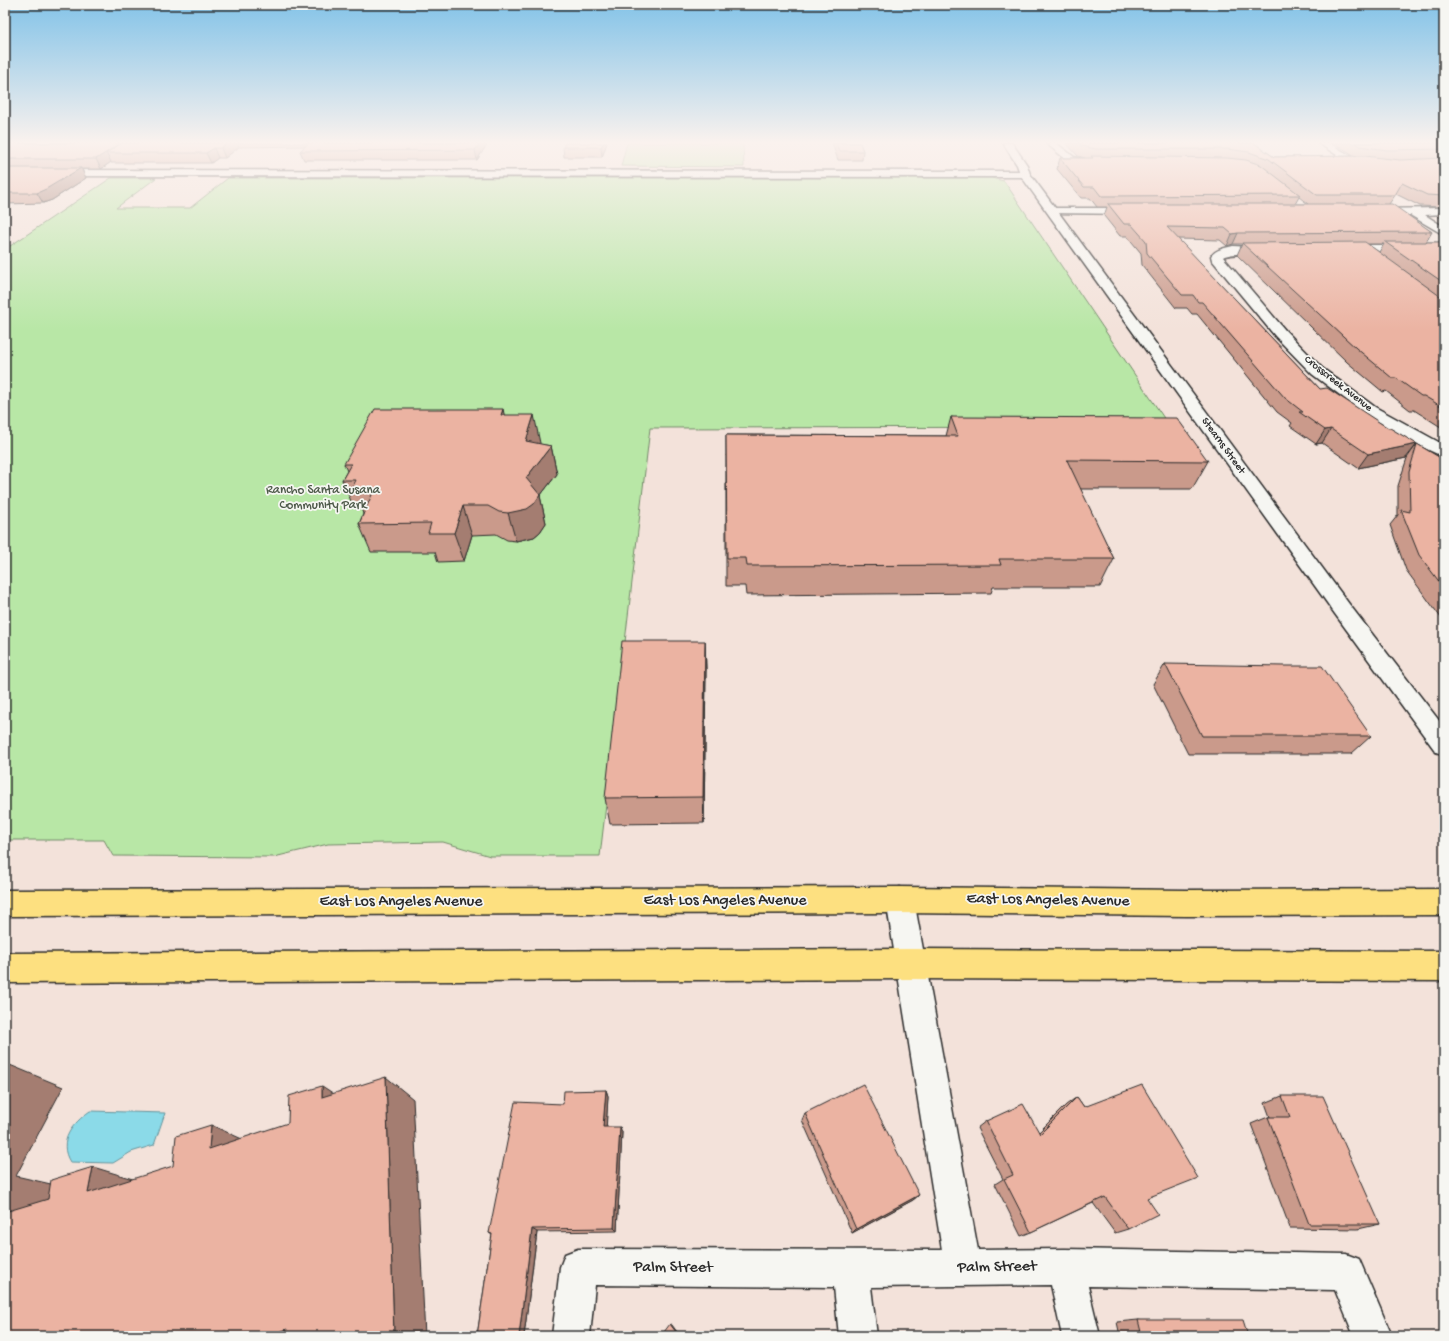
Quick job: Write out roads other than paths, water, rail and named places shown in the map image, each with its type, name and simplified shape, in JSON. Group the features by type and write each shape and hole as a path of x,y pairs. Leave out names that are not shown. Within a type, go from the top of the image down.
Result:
{"main road":[{"name":"East Los Angeles Avenue","path":"7,906 900,900 1179,903 1444,902"},
{"path":"5,968 911,964 1444,966"}],"street":[{"name":"Stearns Street","path":"1049,206 1220,442 1444,745"},
{"path":"1053,211 1145,212"},
{"path":"1365,212 1444,211"},
{"path":"1412,212 1444,232"},
{"path":"1336,249 1444,249"},
{"path":"1360,249 1380,263"},
{"name":"Crosscreek Avenue","path":"1280,250 1233,250 1220,254 1217,258 1303,357 1336,385 1373,411 1444,452"},
{"path":"900,900 963,1268"},
{"name":"Palm Street","path":"571,1336 578,1267 851,1269 1065,1267 1346,1272 1373,1336"},
{"path":"1065,1267 1081,1336"},
{"path":"851,1269 858,1336"}],"water":[{"path":"90,1111 165,1113 154,1145 131,1152 113,1163 70,1162 66,1154 66,1140 73,1127"}],"park label":[{"name":"Rancho Santa Susana Community Park","path":"323,498"}]}
